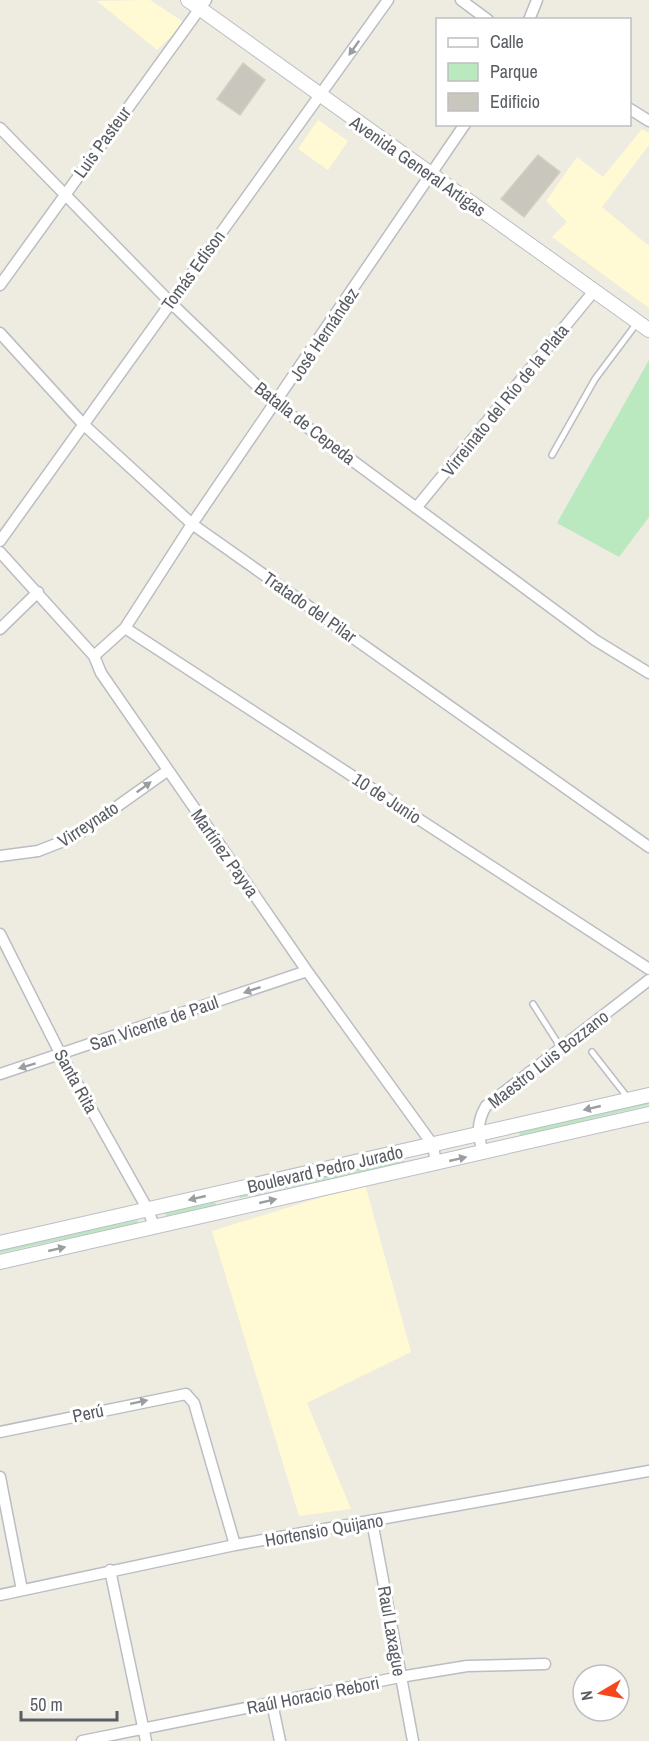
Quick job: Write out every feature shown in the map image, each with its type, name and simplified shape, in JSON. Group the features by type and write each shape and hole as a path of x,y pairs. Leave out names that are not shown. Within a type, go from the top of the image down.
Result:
{"main road":[{"name":"Avenida General Artigas","path":"198,3 319,96 644,326"},
{"name":"Boulevard Pedro Jurado","path":"0,1243 649,1095"},
{"name":"Boulevard Pedro Jurado","path":"0,1262 649,1114"},
{"path":"228,1191 231,1209"}],"street":[{"name":"Tomás Edison","path":"0,541 388,0"},
{"path":"461,0 486,18"},
{"path":"530,18 537,0"},
{"name":"Luis Pasteur","path":"0,285 198,3"},
{"path":"631,110 649,121"},
{"name":"José Hernández","path":"94,656 125,628 192,524 276,405 464,126"},
{"name":"Batalla de Cepeda","path":"0,128 170,302 276,405 595,640 649,673"},
{"name":"Virreinato del Río de la Plata","path":"416,508 594,291"},
{"name":"Tratado del Pilar","path":"0,333 83,424 192,524 649,847"},
{"name":"Martínez Payva","path":"0,552 94,656 101,673 167,771 433,1145 436,1164"},
{"path":"0,629 38,592"},
{"name":"10 de Junio","path":"125,628 649,969"},
{"name":"Virreynato","path":"0,856 38,851 74,837 167,771"},
{"name":"Santa Rita","path":"0,934 61,1055 148,1210 154,1226"},
{"name":"San Vicente de Paul","path":"0,1074 307,970"},
{"name":"Maestro Luis Bozzano","path":"477,1134 479,1118 486,1106 649,980"},
{"path":"477,1134 483,1153"},
{"name":"Perú","path":"0,1432 176,1394 186,1394 194,1403 235,1545"},
{"name":"Hortensio Quijano","path":"0,1595 235,1545 649,1471"},
{"path":"0,1477 22,1590"},
{"name":"Raul Laxague","path":"372,1521 413,1741"},
{"path":"110,1570 146,1741"},
{"name":"Raúl Horacio Rebori","path":"82,1741 400,1677 467,1666 545,1664"},
{"path":"272,1703 280,1741"}],"lane":[{"path":"552,455 596,379 644,326"},
{"path":"533,1004 561,1048"},
{"path":"592,1052 629,1100"}],"shaded area":[{"path":"150,0 185,23 157,50 97,1"},
{"path":"318,120 348,141 328,170 298,149"},
{"path":"642,129 649,133 649,145 602,207 649,246 649,308 552,237 567,222 546,201 577,157 603,177"},
{"path":"365,1184 411,1352 307,1403 351,1509 299,1516 212,1231"}],"green space":[{"path":"649,360 649,517 619,557 557,523"},
{"path":"649,1101 649,1105 520,1136 519,1132"},
{"path":"403,1158 404,1162 240,1198 239,1195"},
{"path":"215,1202 216,1205 166,1216 165,1213"},
{"path":"137,1220 138,1223 0,1253 0,1250"}],"building":[{"path":"243,63 265,80 240,115 217,99"},
{"path":"538,155 560,172 524,217 501,199"}]}
